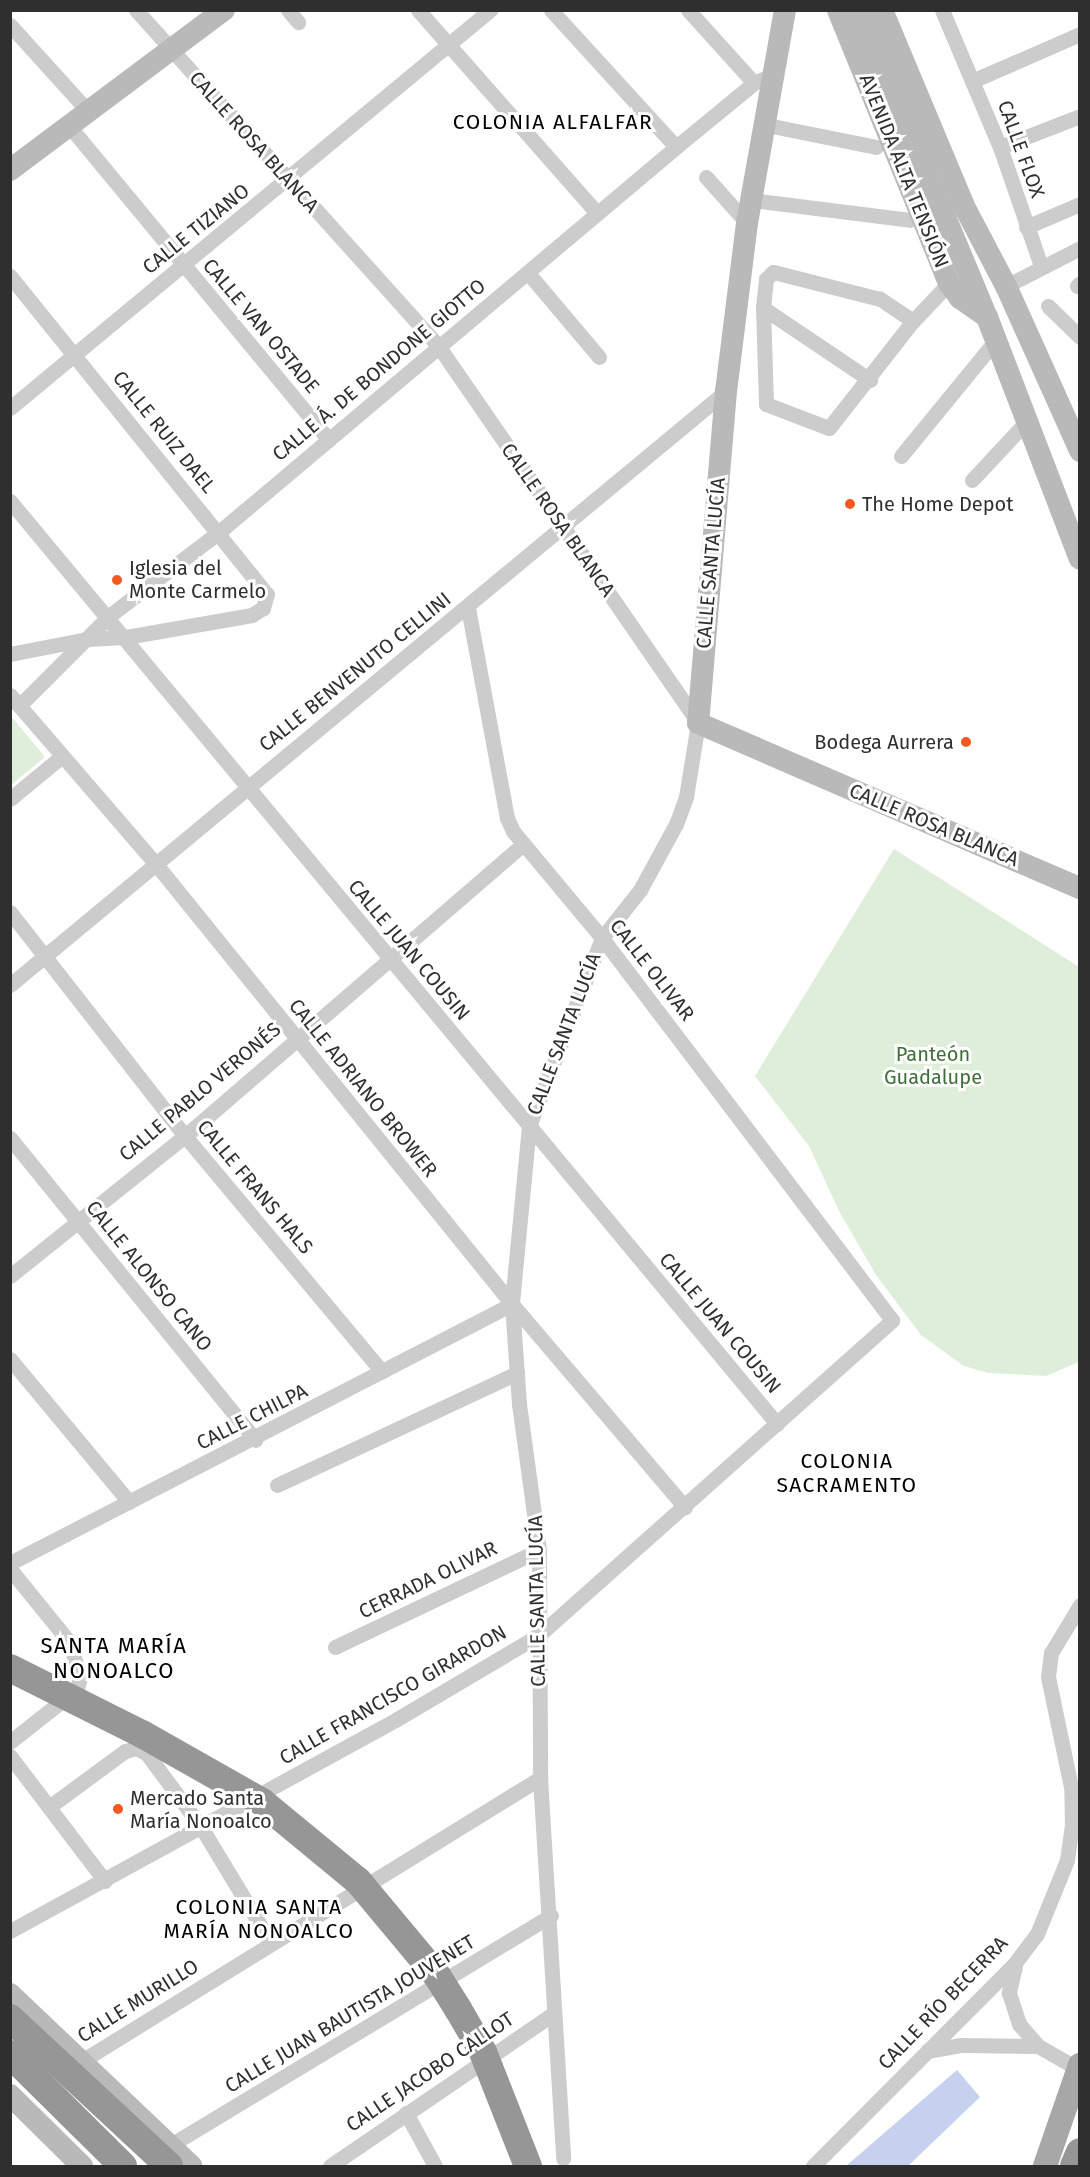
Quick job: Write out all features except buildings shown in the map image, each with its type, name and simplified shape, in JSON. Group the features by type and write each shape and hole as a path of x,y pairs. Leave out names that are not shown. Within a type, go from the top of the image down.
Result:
{"highway":[{"path":"10,1668 142,1734 262,1802 358,1881 438,1977 458,2009 483,2052 528,2166"},
{"path":"10,2018 68,2060 169,2156"},
{"path":"10,2037 147,2166"},
{"path":"10,2054 122,2166"},
{"path":"10,2066 87,2155 112,2166"},
{"path":"1074,2166 1080,2152"},
{"path":"87,2155 122,2166"}],"main road":[{"path":"1046,2166 1079,2068"}],"street":[{"name":"CALLE ROSA BLANCA","path":"136,10 439,346 698,723 1080,888"},
{"path":"10,170 224,10"},
{"path":"418,10 597,213"},
{"name":"CALLE TIZIANO","path":"10,408 290,180 490,10"},
{"path":"551,10 676,147"},
{"path":"688,10 763,79"},
{"name":"CALLE SANTA LUCÍA","path":"563,2158 554,2013 551,1916 540,1778 539,1550 517,1373 512,1304 529,1126 602,938 640,890 674,829 686,797 698,723 726,391 747,223 766,125 763,79 785,10"},
{"name":"AVENIDA ALTA TENSIÓN","path":"838,10 949,284 960,298 987,318"},
{"name":"AVENIDA ALTA TENSIÓN","path":"859,10 987,318 1080,559"},
{"name":"AVENIDA ALTA TENSIÓN","path":"882,10 990,260 1006,286 1080,451"},
{"name":"AVENIDA ALTA TENSIÓN","path":"897,10 986,221 990,260"},
{"name":"CALLE FLOX","path":"944,11 1000,147 1041,266"},
{"path":"10,26 89,112"},
{"path":"972,81 1080,34"},
{"name":"CALLE Á. DE BONDONE GIOTTO","path":"15,700 87,639 109,616 219,532 676,147 763,79"},
{"path":"1000,147 1080,116"},
{"path":"766,125 876,147"},
{"name":"CALLE VAN OSTADE","path":"70,127 328,440"},
{"path":"706,177 747,223"},
{"path":"752,200 910,220"},
{"path":"1026,227 1080,204"},
{"path":"1006,286 1041,266 1080,248"},
{"path":"913,321 880,299 780,271 766,279 763,308 767,406 829,428 870,380 913,321 949,284"},
{"path":"528,273 599,357"},
{"name":"CALLE RUIZ DAEL","path":"10,276 267,594 263,608 252,615 126,637"},
{"path":"1048,306 1080,337"},
{"path":"763,308 870,380"},
{"path":"901,456 995,341"},
{"name":"CALLE BENVENUTO CELLINI","path":"10,985 248,785 468,607 726,391"},
{"path":"972,480 1026,422"},
{"name":"CALLE JUAN COUSIN","path":"10,501 109,616 390,962 777,1424"},
{"name":"CALLE OLIVAR","path":"468,607 507,818 523,844 602,938 892,1320"},
{"path":"10,654 87,639 126,637"},
{"name":"CALLE ADRIANO BROWER","path":"15,700 61,758 155,863 512,1304 685,1507"},
{"path":"10,799 61,758"},
{"name":"CALLE PABLO VERONÉS","path":"10,1276 77,1220 185,1136 296,1039 390,962 523,844"},
{"name":"CALLE FRANS HALS","path":"10,912 46,955 185,1136 382,1372"},
{"name":"CALLE ALONSO CANO","path":"10,1138 255,1440"},
{"name":"CALLE CHILPA","path":"10,1563 255,1440 512,1304"},
{"name":"CALLE FRANCISCO GIRARDON","path":"10,1931 267,1792 539,1635 892,1320"},
{"path":"10,1359 129,1502"},
{"path":"277,1485 517,1373"},
{"name":"CERRADA OLIVAR","path":"334,1647 539,1550"},
{"path":"10,1569 70,1643 78,1661 77,1689 10,1742"},
{"name":"CALLE RÍO BECERRA","path":"813,2166 1015,1963 1037,1934 1067,1860 1071,1787 1048,1677 1051,1653 1080,1605"},
{"path":"10,1654 267,1792 323,1834 372,1879 452,1978 496,2052 539,2166"},
{"path":"49,1807 125,1751 137,1749 147,1755 201,1827 271,1943"},
{"path":"10,1756 105,1881"},
{"name":"CALLE MURILLO","path":"68,2060 271,1943 540,1778"},
{"name":"CALLE JUAN BAUTISTA JOUVENET","path":"169,2156 551,1916"},
{"path":"1015,1963 1010,2002 1019,2024 1038,2046 1079,2068"},
{"path":"10,1994 68,2060"},
{"name":"CALLE JACOBO CALLOT","path":"330,2166 554,2013"},
{"path":"927,2051 961,2045 1038,2046"},
{"path":"12,2099 87,2155"},
{"path":"406,2112 435,2166"},
{"path":"169,2156 191,2166"}],"green space":[{"path":"10,715 45,757 11,785 10,785"},
{"name":"Panteón Guadalupe","path":"894,849 1079,967 1079,1362 1046,1376 988,1373 964,1366 921,1335 876,1275 839,1211 809,1146 755,1076"}],"water":[{"path":"957,2070 980,2097 908,2166 846,2166"}],"place":[{"name":"The Home Depot","path":"850,504"},
{"name":"Iglesia del Monte Carmelo","path":"117,580"},
{"name":"Bodega Aurrera","path":"966,742"},
{"name":"Mercado Santa María Nonoalco","path":"118,1809"}],"district":[{"name":"COLONIA ALFALFAR","path":"553,122"},
{"name":"COLONIA SACRAMENTO","path":"847,1473"},
{"name":"SANTA MARÍA NONOALCO","path":"114,1658"},
{"name":"COLONIA SANTA MARÍA NONOALCO","path":"259,1919"}]}
